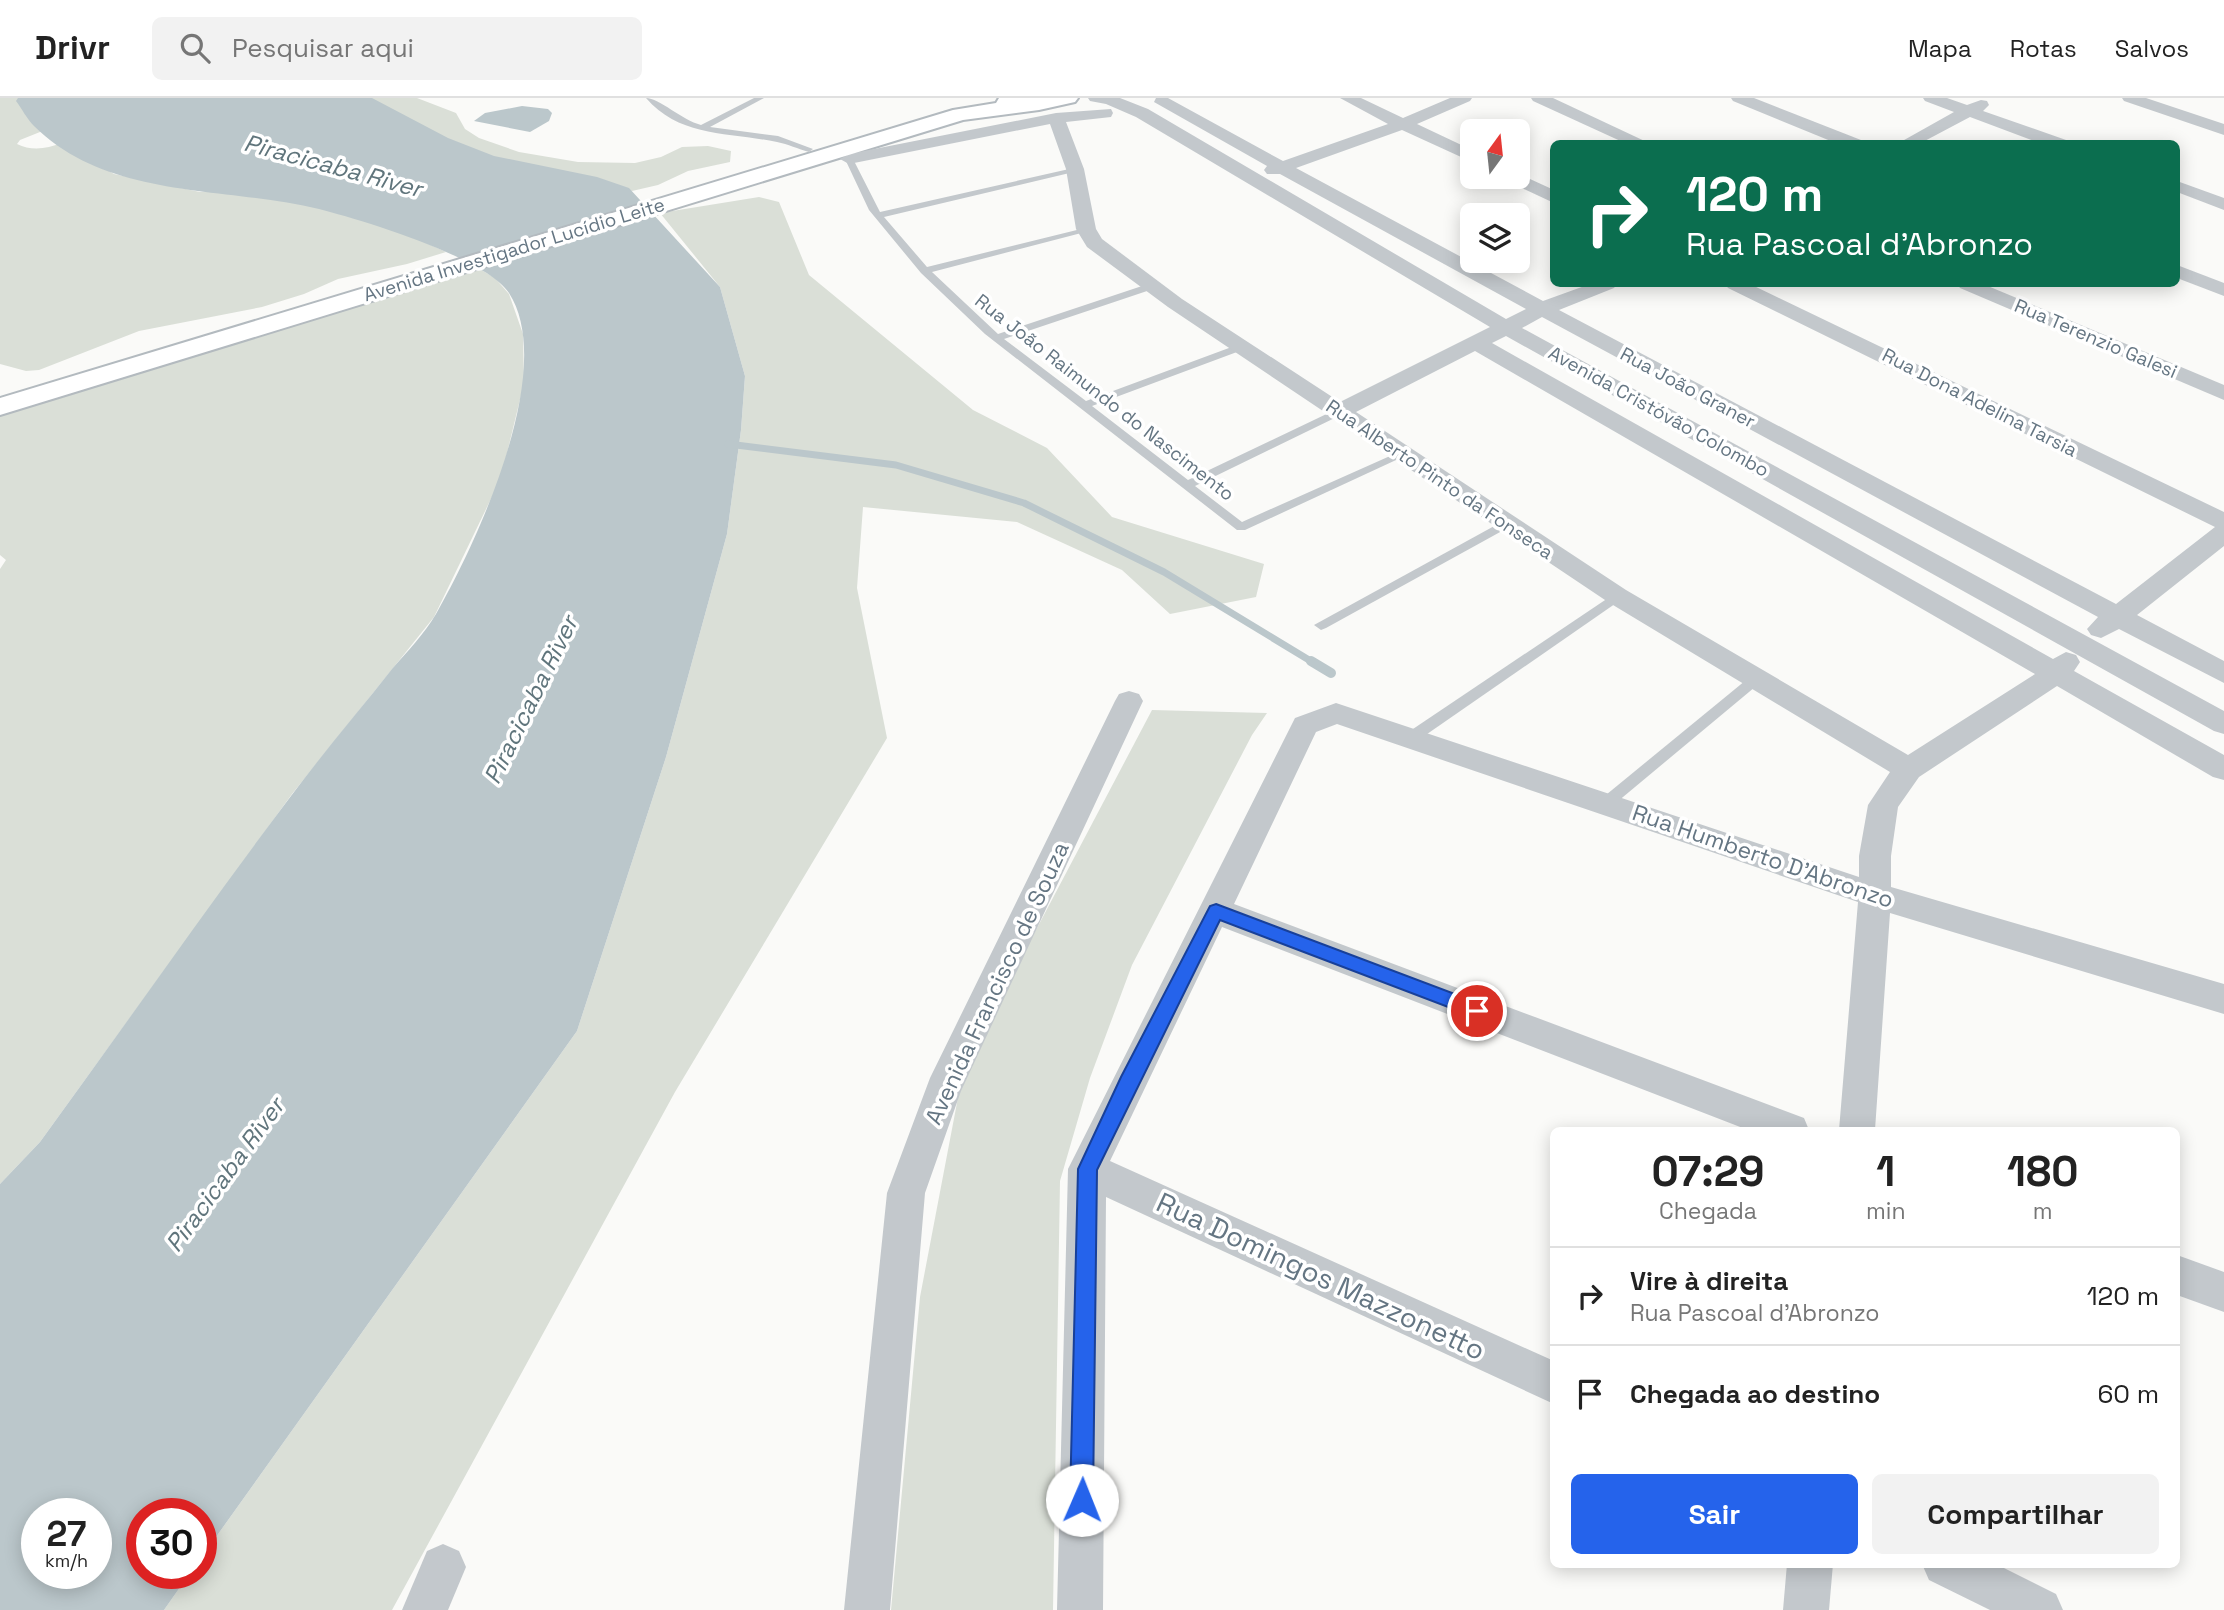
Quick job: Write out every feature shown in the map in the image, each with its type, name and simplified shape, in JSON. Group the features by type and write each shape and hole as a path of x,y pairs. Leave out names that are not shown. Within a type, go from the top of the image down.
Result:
{"main road":[{"name":"Avenida Investigador Lucídio Leite","path":"672,196 809,149 911,119 954,98"},
{"path":"994,98 1032,104"},
{"name":"Avenida Investigador Lucídio Leite","path":"0,407 672,196 960,114 1032,104 1062,108"},
{"name":"Avenida Investigador Lucídio Leite","path":"0,396 434,270"}],"street":[{"name":"Rua João Graner","path":"1153,98 2224,673"},
{"path":"1348,98 1460,151"},
{"path":"1200,148 1261,170 1285,167 1403,124 1464,98"},
{"path":"1539,98 1634,140"},
{"path":"1739,98 1845,140"},
{"path":"1931,98 2049,140"},
{"path":"1913,140 1998,98"},
{"path":"2130,98 2224,130"},
{"name":"Avenida Cristóvão Colombo","path":"1100,106 1110,100 1142,113 1507,328 2224,724"},
{"path":"849,159 1062,108 1100,106"},
{"path":"1062,108 1086,229"},
{"path":"1530,185 1550,195"},
{"path":"2180,188 2224,204"},
{"name":"Rua Alberto Pinto da Fonseca","path":"1086,229 1094,243 1152,286 1617,596 1908,769"},
{"path":"2180,272 2224,290"},
{"path":"1341,411 1478,344 1542,309 1599,287"},
{"name":"Rua Dona Adelina Tarsia","path":"1741,287 2224,522"},
{"name":"Rua Terenzio Galesi","path":"1974,287 2224,393"},
{"name":"Avenida Cristóvão Colombo","path":"1478,344 2224,769"},
{"path":"1857,1127 1875,895 1875,856 1883,805 1908,769 2055,674 2115,616 2224,533"},
{"name":"Avenida Francisco de Souza","path":"867,1610 906,1193 943,1090 1129,701"},
{"name":"Rua Humberto D'Abronzo","path":"1216,911 1305,725 1336,713 1875,895 2224,999"},
{"path":"1080,1610 1087,1169 1216,911 1783,1127"},
{"name":"Rua Domingos Mazzonetto","path":"1087,1169 1550,1381"},
{"path":"2180,1276 2224,1292"},
{"path":"425,1610 443,1567"},
{"path":"1806,1610 1810,1568"},
{"path":"1953,1568 2040,1610"}],"lane":[{"path":"650,98 678,122 700,129 781,139 809,149"},
{"path":"700,129 760,98"},
{"name":"Rua João Raimundo do Nascimento","path":"849,159 879,215 925,271 996,338 1241,527 1404,454"},
{"path":"879,215 1075,169"},
{"path":"925,271 1086,229"},
{"path":"996,338 1152,286"},
{"path":"1083,406 1241,347"},
{"path":"1187,485 1341,411"},
{"path":"1321,625 1507,523"},
{"path":"1412,737 1617,596"},
{"path":"1606,803 1756,679"}],"shaded area":[{"path":"0,98 28,98 50,128 20,140 17,144 22,146 39,148 61,143 114,174 200,192 216,191 344,205 446,252 407,264 338,279 304,294 262,307 139,331 39,370 26,371 0,364"},
{"path":"363,98 417,98 456,113 465,129 479,138 519,152 578,162 635,163 661,157 682,147 708,146 731,151 730,162 688,171 658,185 632,191 513,171"},
{"path":"759,197 779,202 809,275 973,410 1047,448 1112,517 1264,564 1256,597 1170,614 1122,570 1017,522 863,507 857,588 887,738 675,1092 392,1610 164,1610 179,1589 217,1589 217,1536 577,1031 666,757 727,534 741,430 745,376 720,287 660,213"},
{"path":"478,268 495,278 509,294 523,334 524,383 501,478 434,617 292,794 40,1142 0,1184 0,569 6,560 0,555 0,416"},
{"path":"1152,710 1267,713 1252,735 1132,965 1090,1078 1060,1181 1053,1610 891,1610 920,1297 960,1087 1017,966"}],"water":[{"name":"Piracicaba River","path":"18,98 372,98 448,138 494,156 597,177 629,188 720,287 745,376 741,430 727,534 666,757 577,1031 217,1536 217,1498 126,1498 126,1589 179,1589 164,1610 0,1610 0,1184 40,1142 291,796 436,614 471,545 506,456 518,410 524,365 522,326 509,293 496,280 450,254 392,231 319,209 132,179 97,167 64,150 27,117 16,101"},
{"path":"522,106 548,109 552,113 549,121 530,132 474,121 485,113"}],"waterway":[{"path":"728,444 896,465 1024,503 1164,572 1314,663"},
{"path":"1311,661 1331,673"}],"route":[{"path":"1082,1500 1087,1169 1216,911 1477,1011"}]}
